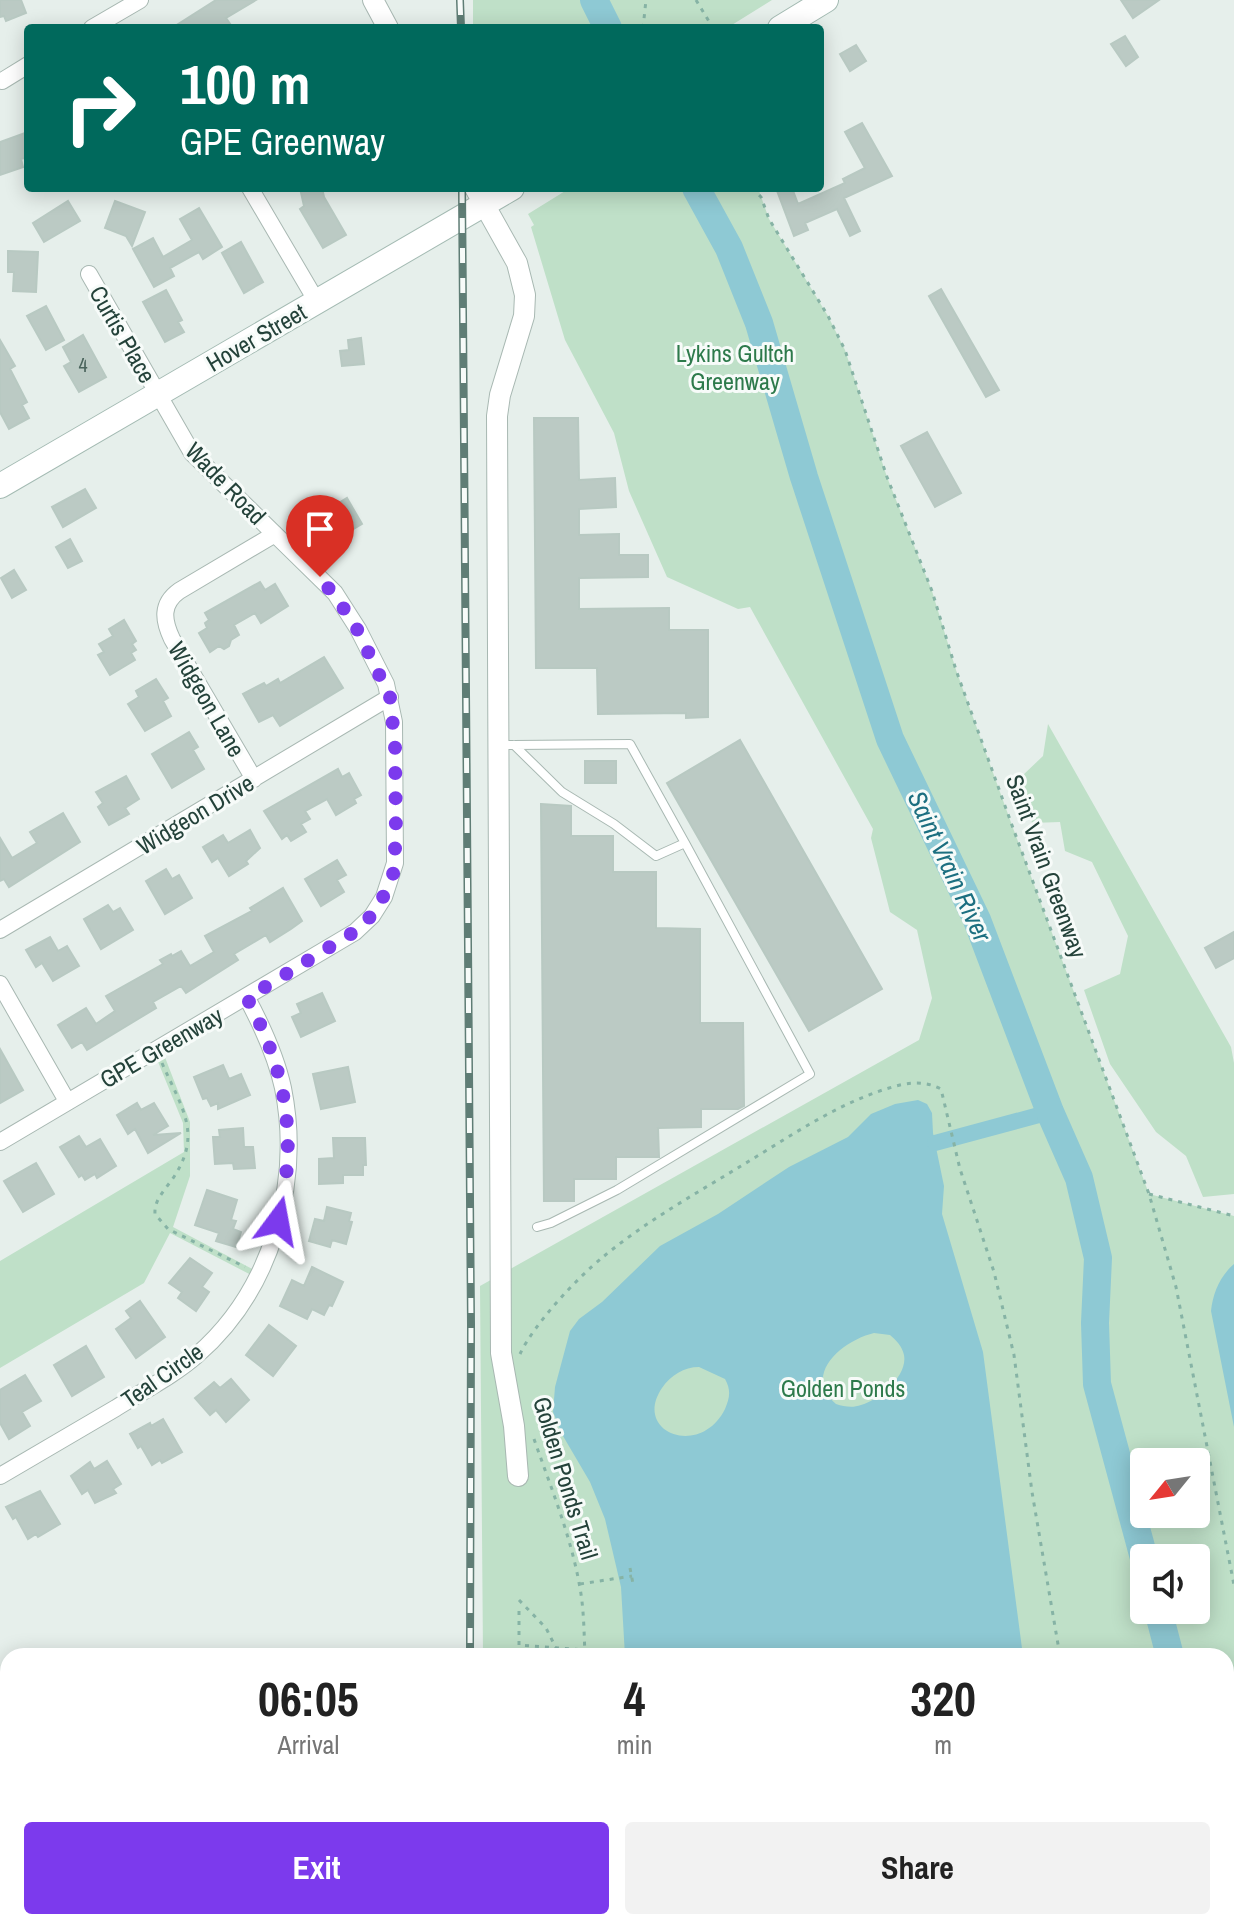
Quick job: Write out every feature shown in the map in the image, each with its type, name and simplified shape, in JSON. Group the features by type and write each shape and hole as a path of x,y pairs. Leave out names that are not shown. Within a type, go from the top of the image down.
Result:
{"main road":[{"path":"787,24 826,0"},
{"name":"Hover Street","path":"0,485 317,302 480,196"}],"street":[{"path":"99,24 140,0"},
{"path":"373,0 386,24"},
{"path":"2,81 24,67"},
{"path":"252,192 317,302"},
{"path":"480,196 517,263 525,301 524,316 500,395 497,416 506,745 501,1353 514,1426 518,1476"},
{"name":"Curtis Place","path":"89,274 174,423"},
{"name":"Wade Road","path":"174,423 204,467 320,577 344,606 379,669 390,697"},
{"name":"Widgeon Lane","path":"254,779 172,639 164,610 174,594 275,534"},
{"name":"Widgeon Drive","path":"0,930 390,697"},
{"name":"GPE Greenway","path":"0,1142 247,998 355,932 372,916 393,875 395,746 390,697"},
{"path":"0,984 67,1101"},
{"name":"Teal Circle","path":"0,1476 190,1361 239,1308 259,1275 285,1194 288,1130 279,1074 247,998"}],"lane":[{"path":"506,745 630,744 810,1074 617,1190 537,1227"},
{"path":"506,745 562,792 614,824 656,856 685,843"}],"path":[{"path":"643,24 646,0"},
{"path":"696,0 711,24"},
{"name":"Saint Vrain Greenway","path":"756,192 845,350 883,467 932,591 956,670 1149,1194 1176,1287 1234,1585"},
{"path":"759,192 761,197"},
{"path":"156,1050 180,1104 189,1142 185,1160 155,1204 155,1216 168,1229 259,1275"},
{"path":"518,1361 531,1334 594,1264 653,1221 785,1139 857,1101 901,1085 934,1085 941,1089 954,1147 994,1272 1014,1355 1032,1492 1059,1648"},
{"path":"1149,1194 1234,1216"},
{"name":"Golden Ponds Trail","path":"534,1438 564,1526 579,1584 585,1648"},
{"path":"630,1568 633,1584"},
{"path":"579,1584 632,1576"},
{"path":"519,1600 546,1628 556,1648"},
{"path":"519,1611 519,1645 556,1648"}],"green space":[{"path":"473,0 772,0 733,24 473,24"},
{"path":"564,192 759,192 769,219 845,350 887,477 932,591 956,670 1149,1194 1234,1216 1234,1648 483,1648 480,1286 919,1040 932,998 917,930 890,912 871,838 873,829 750,607 738,609 667,577 629,491 614,433 565,340 531,227 534,225 528,214"},
{"path":"1048,724 1231,1047 1234,1063 1234,1194 1203,1197 1186,1156 1156,1132 1110,1064 1084,990 1120,974 1128,936 1092,862 1065,851 1060,822 1032,823 1022,776 1043,756"},
{"path":"161,1047 190,1122 190,1176 173,1227 260,1273 257,1278 170,1233 144,1283 0,1368 0,1261 184,1152 183,1123 154,1052"}],"water":[{"path":"918,1100 927,1104 932,1113 944,1186 942,1214 983,1352 1022,1648 625,1648 621,1587 605,1519 590,1482 553,1412 555,1387 570,1331 579,1319 602,1302 660,1246 718,1214 789,1167 848,1137 871,1114 895,1104","holes":["874,1333 890,1335 904,1355 902,1371 897,1379 884,1393 868,1402 852,1407 836,1404 826,1393 823,1381 831,1360 862,1337","699,1367 725,1379 729,1397 714,1424 700,1433 686,1436 673,1434 662,1427 656,1417 655,1404 669,1379 683,1370"]},
{"path":"1234,1264 1234,1427 1211,1311 1218,1285"}],"building":[{"path":"0,0 21,0 26,13 6,21 4,16 0,17"},
{"path":"216,0 256,0 226,18 230,24 178,24"},
{"path":"1121,0 1159,0 1133,18"},
{"path":"1125,36 1138,57 1126,66 1111,44"},
{"path":"856,45 866,61 850,71 840,54"},
{"path":"862,123 892,176 844,198 860,231 850,236 837,209 805,223 808,230 794,236 778,192 794,192 798,204 845,183 843,179 865,168 845,132"},
{"path":"24,133 23,167 0,175 0,142"},
{"path":"301,192 323,192 346,235 323,248 300,209 304,206"},
{"path":"68,201 80,221 44,242 33,223"},
{"path":"115,201 145,212 132,246 126,236 105,228"},
{"path":"199,208 222,247 203,259 199,252 170,268 174,276 154,287 133,249 153,238 163,257 192,240 180,219"},
{"path":"241,242 263,282 244,293 222,253"},
{"path":"8,251 38,252 36,292 13,291 14,272 8,272"},
{"path":"941,289 999,390 986,397 929,296"},
{"path":"166,290 182,320 178,322 184,332 165,342 143,302"},
{"path":"46,306 64,340 46,350 27,316"},
{"path":"83,335 106,377 79,392 64,366 71,362 63,347"},
{"path":"361,338 364,364 342,366 340,351 349,350 348,340"},
{"path":"0,340 15,366 10,369 27,402 22,405 29,418 9,429 0,412"},
{"path":"534,418 578,418 579,480 615,478 616,507 579,509 579,535 619,534 619,555 648,555 648,577 579,578 579,609 669,608 669,630 708,630 708,717 686,718 686,713 598,714 597,668 536,668"},
{"path":"927,432 961,493 935,507 901,446"},
{"path":"85,489 96,508 63,527 52,507"},
{"path":"347,498 362,524 338,538 333,529 326,534 316,517"},
{"path":"70,539 82,561 68,568 56,547"},
{"path":"14,570 26,590 12,598 1,578"},
{"path":"260,582 265,590 275,584 288,606 261,623 255,613 234,625 239,635 224,649 219,646 210,652 199,633 207,628 205,623 209,620 205,613"},
{"path":"124,620 136,641 132,644 136,650 131,653 135,660 110,675 98,655 104,652 99,644 113,636 109,629"},
{"path":"324,657 343,688 280,726 273,715 259,722 243,694 264,683 266,686 278,679 280,683"},
{"path":"156,679 168,698 163,701 171,716 145,731 128,704 139,697 136,691"},
{"path":"189,732 198,747 193,750 204,769 172,788 152,754"},
{"path":"740,740 882,989 809,1031 667,783"},
{"path":"585,761 616,761 616,783 585,783"},
{"path":"338,769 342,777 349,773 361,795 354,799 356,803 336,815 327,799 305,811 310,819 301,824 306,832 291,841 287,835 282,839 264,811"},
{"path":"126,776 139,799 125,808 129,814 109,825 98,807 103,803 96,792"},
{"path":"541,804 571,806 571,836 613,836 613,872 656,872 656,928 700,929 700,1023 743,1023 744,1106 738,1109 701,1109 701,1127 658,1128 659,1157 616,1157 616,1179 574,1179 574,1201 544,1201"},
{"path":"63,813 80,842 9,887 4,879 0,881 0,838 12,858 37,843 30,832"},
{"path":"250,830 260,848 246,861 248,864 229,876 218,858 212,862 203,847 223,835 228,843"},
{"path":"337,860 346,875 337,880 344,892 321,906 305,879"},
{"path":"166,869 172,879 179,875 192,898 165,914 146,881"},
{"path":"283,888 302,921 270,942 266,935 234,954 238,960 186,993 181,986 153,1002 156,1008 87,1050 82,1042 72,1048 58,1025 86,1008 96,1024 115,1011 106,996 163,964 160,960 171,954 181,951 190,966 214,952 205,936 252,911 250,908"},
{"path":"108,905 113,912 120,908 133,930 101,949 84,919"},
{"path":"1234,932 1234,958 1216,968 1205,948"},
{"path":"50,937 58,951 67,946 79,966 53,981 42,963 36,967 26,950"},
{"path":"322,993 335,1021 301,1037 292,1017 301,1013 297,1004"},
{"path":"0,1049 23,1090 0,1103"},
{"path":"223,1065 229,1079 241,1074 250,1095 218,1109 218,1103 211,1106 207,1098 203,1099 194,1077"},
{"path":"348,1067 355,1102 321,1109 313,1074"},
{"path":"137,1103 141,1110 154,1103 168,1126 153,1135 181,1133 148,1153 135,1129 128,1134 117,1115"},
{"path":"243,1128 244,1147 253,1147 255,1168 234,1169 233,1163 215,1164 213,1137 220,1137 219,1130"},
{"path":"79,1136 86,1147 100,1139 116,1166 97,1178 95,1174 85,1180 82,1175 79,1177 60,1147"},
{"path":"333,1138 365,1138 366,1165 363,1165 363,1175 343,1175 343,1183 319,1184 319,1159 334,1158"},
{"path":"36,1163 54,1194 23,1212 4,1181"},
{"path":"207,1190 237,1200 231,1220 236,1221 233,1229 241,1232 236,1247 216,1241 219,1233 195,1225"},
{"path":"327,1207 351,1213 349,1221 352,1222 346,1244 332,1240 330,1247 309,1241 315,1219 324,1221"},
{"path":"190,1258 212,1273 202,1287 209,1292 196,1311 178,1298 182,1292 169,1283"},
{"path":"312,1267 343,1282 332,1306 329,1305 324,1315 312,1309 307,1319 280,1306 292,1280 304,1286"},
{"path":"140,1301 165,1337 136,1358 116,1329 131,1318 126,1311"},
{"path":"269,1325 296,1346 273,1376 246,1355"},
{"path":"86,1346 104,1377 72,1396 54,1365"},
{"path":"25,1375 41,1401 22,1412 30,1426 9,1439 0,1423 0,1390"},
{"path":"231,1379 249,1400 226,1422 216,1410 210,1415 195,1398 214,1382 220,1388"},
{"path":"163,1419 182,1452 152,1465 130,1434"},
{"path":"107,1461 121,1484 113,1489 116,1493 95,1503 88,1490 82,1494 71,1476 90,1462 94,1469"},
{"path":"40,1491 60,1524 38,1537 36,1534 28,1539 16,1517 13,1519 6,1507"}],"waterway":[{"name":"Saint Vrain River","path":"594,0 606,24"},
{"name":"Saint Vrain River","path":"698,192 729,248 759,323 804,477 890,739 977,920 1050,1112 1079,1178 1098,1258 1095,1323 1097,1384 1140,1544"},
{"path":"935,1143 1050,1112"},
{"name":"Saint Vrain River","path":"1162,1624 1168,1648"}],"railway":[{"path":"460,0 461,24"},
{"path":"462,192 471,1324 470,1648"}],"route":[{"path":"278,1221 288,1168 285,1103 270,1046 247,998 363,925 384,897 395,863 395,746 390,697 353,621 335,593 320,577"}],"park label":[{"name":"Lykins Gultch Greenway","path":"735,367"},
{"name":"Golden Ponds","path":"843,1388"}]}
